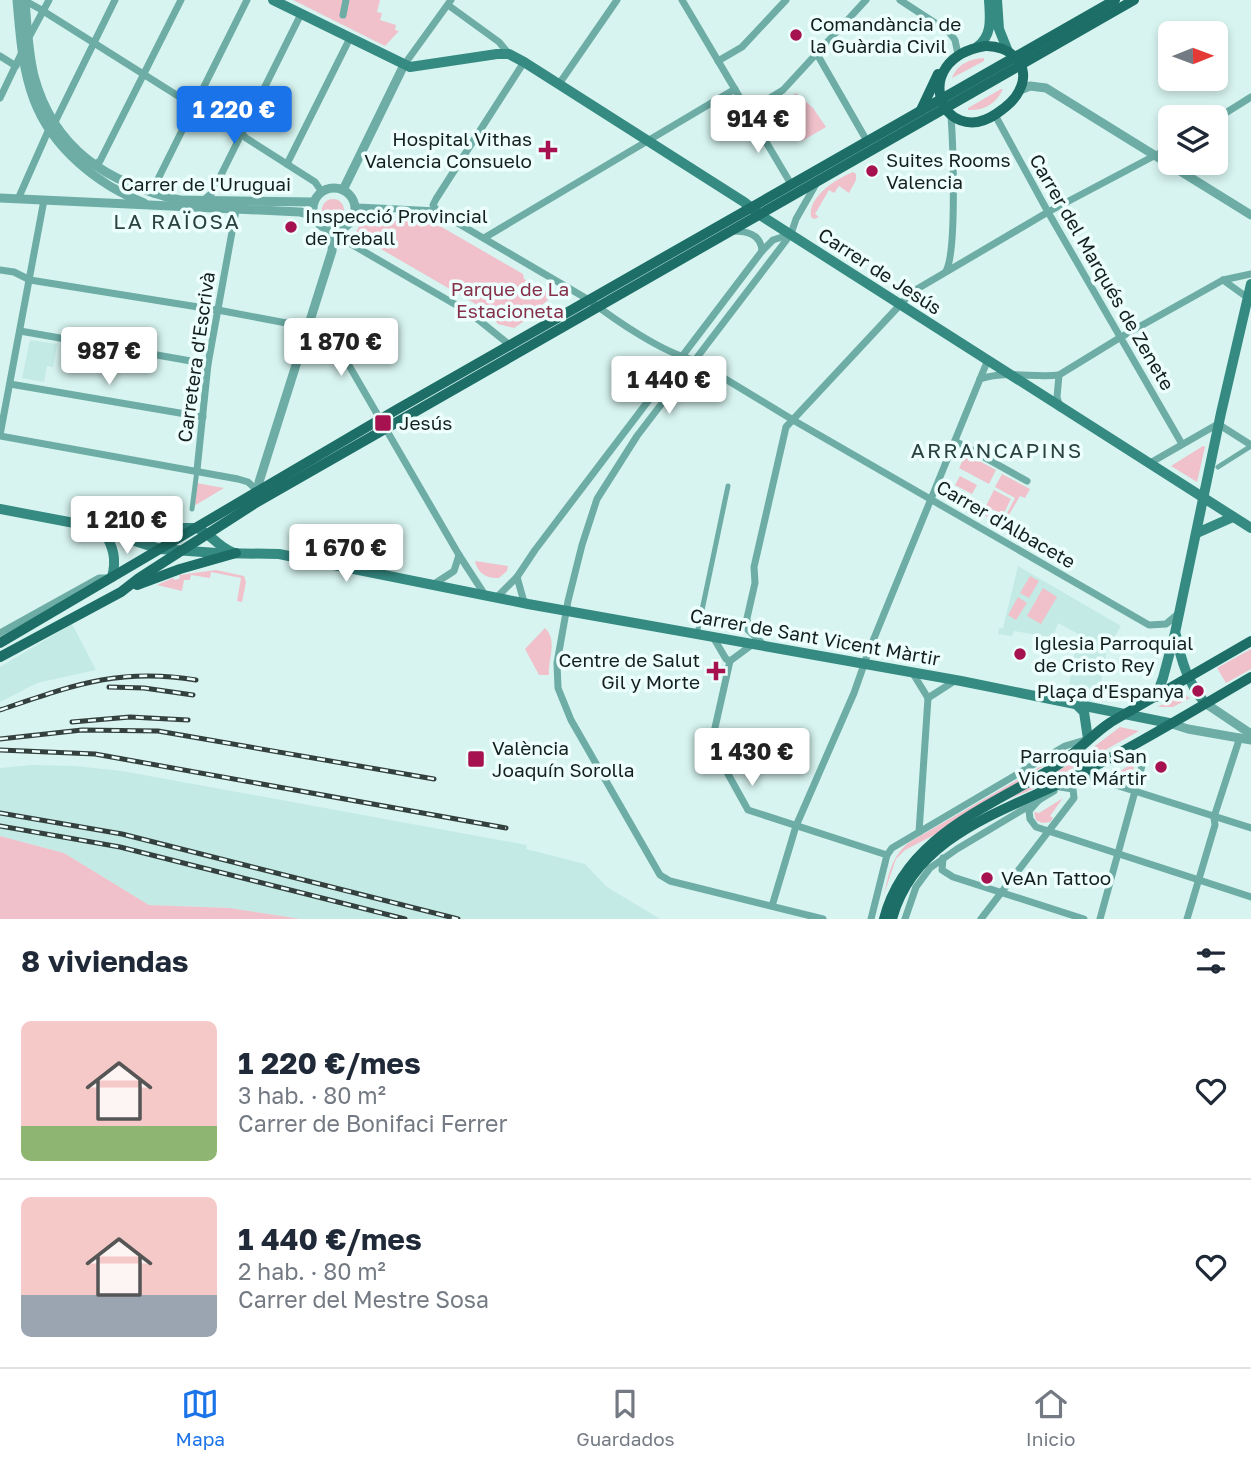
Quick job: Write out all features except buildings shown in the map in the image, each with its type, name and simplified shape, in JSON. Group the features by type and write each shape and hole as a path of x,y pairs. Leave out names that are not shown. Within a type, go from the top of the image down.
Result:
{"main road":[{"path":"273,0 404,65 418,67 509,54"},
{"path":"921,110 936,76 954,57 984,42 990,27 989,0"},
{"path":"954,57 941,77 946,107 961,121 995,115 1013,100 1020,90 1023,77 1021,65 999,29 997,0"},
{"path":"1088,20 1106,0"},
{"path":"0,643 113,572 160,549 259,492 599,308 1021,65 1115,0"},
{"path":"1088,20 1127,0"},
{"path":"0,657 121,592 254,503 510,345 921,110 946,107 1011,52 1134,0"},
{"path":"977,47 992,46 1011,52"},
{"name":"Carrer de Jesús","path":"509,54 987,362 1251,528"},
{"path":"1156,697 1175,633 1251,284"},
{"name":"Carrer de Sant Vicent Màrtir","path":"0,509 84,525 160,549 279,554 485,595 499,595 566,610 912,671 1127,713"},
{"path":"1197,533 1233,517"},
{"name":"Carrer de Sant Vicent Màrtir","path":"84,525 131,529 197,528 208,533 224,549 236,553"},
{"path":"104,531 112,545 113,572"},
{"path":"121,592 180,569 236,553"},
{"path":"1175,633 1188,678 1205,703"},
{"path":"884,919 888,903 907,868 938,837 1058,765 1088,739 1127,713 1251,641"},
{"path":"892,919 901,895 912,877 945,843 1000,810 1064,783 1251,677"},
{"path":"1075,703 1084,712 1088,739"},
{"path":"1127,713 1169,723"}],"street":[{"path":"0,98 49,0"},
{"path":"18,199 115,0"},
{"path":"94,165 100,161 181,0"},
{"path":"154,194 154,187 247,0"},
{"path":"342,15 346,0"},
{"path":"559,84 617,0"},
{"path":"682,0 791,184"},
{"path":"718,61 743,47 786,0"},
{"path":"749,111 783,90 866,0"},
{"path":"901,0 949,32 955,40 954,57"},
{"path":"22,1 31,3 194,106 242,133 315,182 322,192"},
{"path":"22,1 36,83 52,125 94,165 118,181 178,200"},
{"path":"22,1 22,52 34,102 76,161 108,185 151,206"},
{"path":"342,190 404,65 450,3 499,42 509,54"},
{"path":"204,200 212,193 301,14"},
{"path":"287,164 350,38"},
{"path":"817,54 866,141"},
{"path":"0,56 16,66"},
{"path":"438,211 433,205 436,199 524,62"},
{"path":"1020,90 1030,86 1046,88 1251,215"},
{"path":"484,238 735,89"},
{"path":"1228,111 1251,97"},
{"path":"944,274 951,260 953,141 946,107"},
{"name":"Carrer del Marqués de Zenete","path":"995,115 1182,444"},
{"path":"887,855 748,810 713,747 712,741 730,661 758,644 747,625 755,583 754,567 786,427 912,292 1048,212 1158,154"},
{"path":"816,183 796,219 792,234 637,436 600,493 582,545 566,610 556,675 560,699 657,872 666,879 823,919"},
{"path":"100,202 106,200 110,193 108,185"},
{"path":"259,492 259,482 337,232 354,215 354,204 350,196 342,190 331,188 322,192 314,202 313,215 318,224 337,232 470,313 510,345 525,349"},
{"name":"Carrer de l'Uruguai","path":"0,198 300,212 313,215"},
{"path":"44,200 0,436 197,470 248,482 259,492"},
{"name":"Carrer de l'Uruguai","path":"100,202 314,202"},
{"path":"354,204 438,211"},
{"name":"Carretera d'Escrivà","path":"192,509 208,363 236,210"},
{"name":"Carrer d'Albacete","path":"438,211 680,357 694,360 1149,625 1166,624 1179,613"},
{"path":"732,231 750,233 760,242 762,251"},
{"path":"499,595 517,578 535,550 762,251 773,240 792,234"},
{"path":"0,270 13,272 30,280 330,331 458,555 485,595"},
{"path":"980,379 1005,373 1059,375 1121,337 1223,281 1251,274"},
{"path":"1223,281 1248,298"},
{"path":"20,331 208,363"},
{"path":"772,906 796,826 854,693 987,362"},
{"path":"1059,375 1057,397 1060,408"},
{"path":"10,384 203,417"},
{"path":"1150,463 1219,424 1251,446 1219,467"},
{"path":"955,442 1027,481"},
{"path":"596,471 610,478"},
{"path":"586,485 600,493"},
{"path":"697,634 728,486"},
{"path":"433,584 454,571 458,555"},
{"path":"3,630 113,572"},
{"path":"517,578 524,602"},
{"path":"712,637 730,661"},
{"path":"912,671 928,698 919,832"},
{"path":"928,698 956,680"},
{"path":"1205,703 1251,740"},
{"path":"1169,723 1188,729 1245,733"},
{"path":"1187,919 1215,825 1214,817 1245,733"},
{"path":"871,919 887,855 892,848 1065,746 1088,739"},
{"path":"1100,919 1143,762"},
{"path":"1080,774 1251,828"},
{"path":"905,919 919,881 926,872 944,857 1064,783 1073,789 1074,798 981,919"},
{"path":"1039,800 1031,807 1029,815 1036,827 1251,897"},
{"path":"944,857 941,865 945,874 1084,919"}],"shaded area":[{"path":"30,340 57,344 53,367 47,366 44,382 22,378"},
{"path":"1018,566 1121,626 1107,649 1096,696 1068,691 1078,634 1058,623 1053,638 1014,631 1012,636 998,634 999,628 1003,628"},
{"path":"72,624 96,670 37,683 0,702 0,667"},
{"path":"32,765 122,771 527,845 526,849 585,864 607,887 660,919 301,919 230,908 149,905 64,853 0,836 0,768"}],"green space":[{"path":"293,0 380,0 377,12 382,13 380,20 396,25 395,30 399,31 385,46"},
{"path":"984,58 984,61 952,78 957,69 965,63"},
{"path":"1001,89 997,98 989,105 968,110 968,108"},
{"path":"796,93 813,108 826,127 802,141 781,104"},
{"path":"853,172 856,174 856,180 849,193 839,186 834,193 829,190 815,214 819,217 811,217 811,209 818,195"},
{"path":"333,199 341,202 344,210 341,218 333,221 325,218 322,210 325,202"},
{"name":"Parque de La Estacioneta","path":"363,219 433,222 523,274 524,279 552,294 552,297 514,328 498,324 486,310 355,234"},
{"path":"1205,447 1197,482 1171,466"},
{"path":"966,454 996,470 989,484 959,468"},
{"path":"1002,474 1030,489 1025,498 1020,496 1003,525 950,497 950,490 1004,519 1015,498 995,487"},
{"path":"960,476 977,485 972,494 955,485"},
{"path":"196,483 224,488 194,506"},
{"path":"994,490 1011,499 1003,515 986,506"},
{"path":"475,561 508,566 507,571 499,578 490,577 480,572"},
{"path":"216,570 244,576 246,582 242,602 237,601 241,578 211,572 210,578 191,575 190,580 184,580 182,591 157,585 180,578 179,575"},
{"path":"1030,576 1039,581 1029,598 1020,593"},
{"path":"1043,588 1057,597 1041,624 1027,616"},
{"path":"1018,597 1027,603 1016,620 1008,615"},
{"path":"545,628 552,644 549,675 539,675 525,649"},
{"path":"1251,649 1251,669 1226,683 1217,668"},
{"path":"1182,693 1190,698 1173,707 1158,707"},
{"path":"1120,727 1139,731 1045,784 1007,800 1075,761"},
{"path":"1071,749 936,834 905,850 896,859 884,894 894,860 908,843"},
{"path":"1132,764 1134,767 1129,782 1114,778 1113,775"},
{"path":"1063,798 1050,816 1053,818 1050,822 1042,823 1036,820 1034,812 1039,813"},
{"path":"0,836 64,853 149,905 230,908 301,919 0,919"}],"railway":[{"path":"0,710 50,693 119,677 196,680"},
{"path":"109,687 144,688 193,695"},
{"path":"72,722 130,717 188,720"},
{"path":"0,739 82,730 158,731 434,779"},
{"path":"0,750 95,754 506,828"},
{"path":"0,813 122,834 458,919"},
{"path":"0,826 120,847 405,919"}],"place":[{"name":"Comandància de la Guàrdia Civil","path":"796,35"},
{"name":"Hospital Vithas Valencia Consuelo","path":"548,150"},
{"name":"Suites Rooms Valencia","path":"872,171"},
{"name":"Inspecció Provincial de Treball","path":"291,227"},
{"name":"Jesús","path":"383,423"},
{"name":"Iglesia Parroquial de Cristo Rey","path":"1020,654"},
{"name":"Centre de Salut Gil y Morte","path":"716,671"},
{"name":"Plaça d'Espanya","path":"1198,691"},
{"name":"València Joaquín Sorolla","path":"476,759"},
{"name":"Parroquia San Vicente Mártir","path":"1161,767"},
{"name":"VeAn Tattoo","path":"987,878"}],"district":[{"name":"LA RAÏOSA","path":"177,222"},
{"name":"ARRANCAPINS","path":"997,451"}]}
